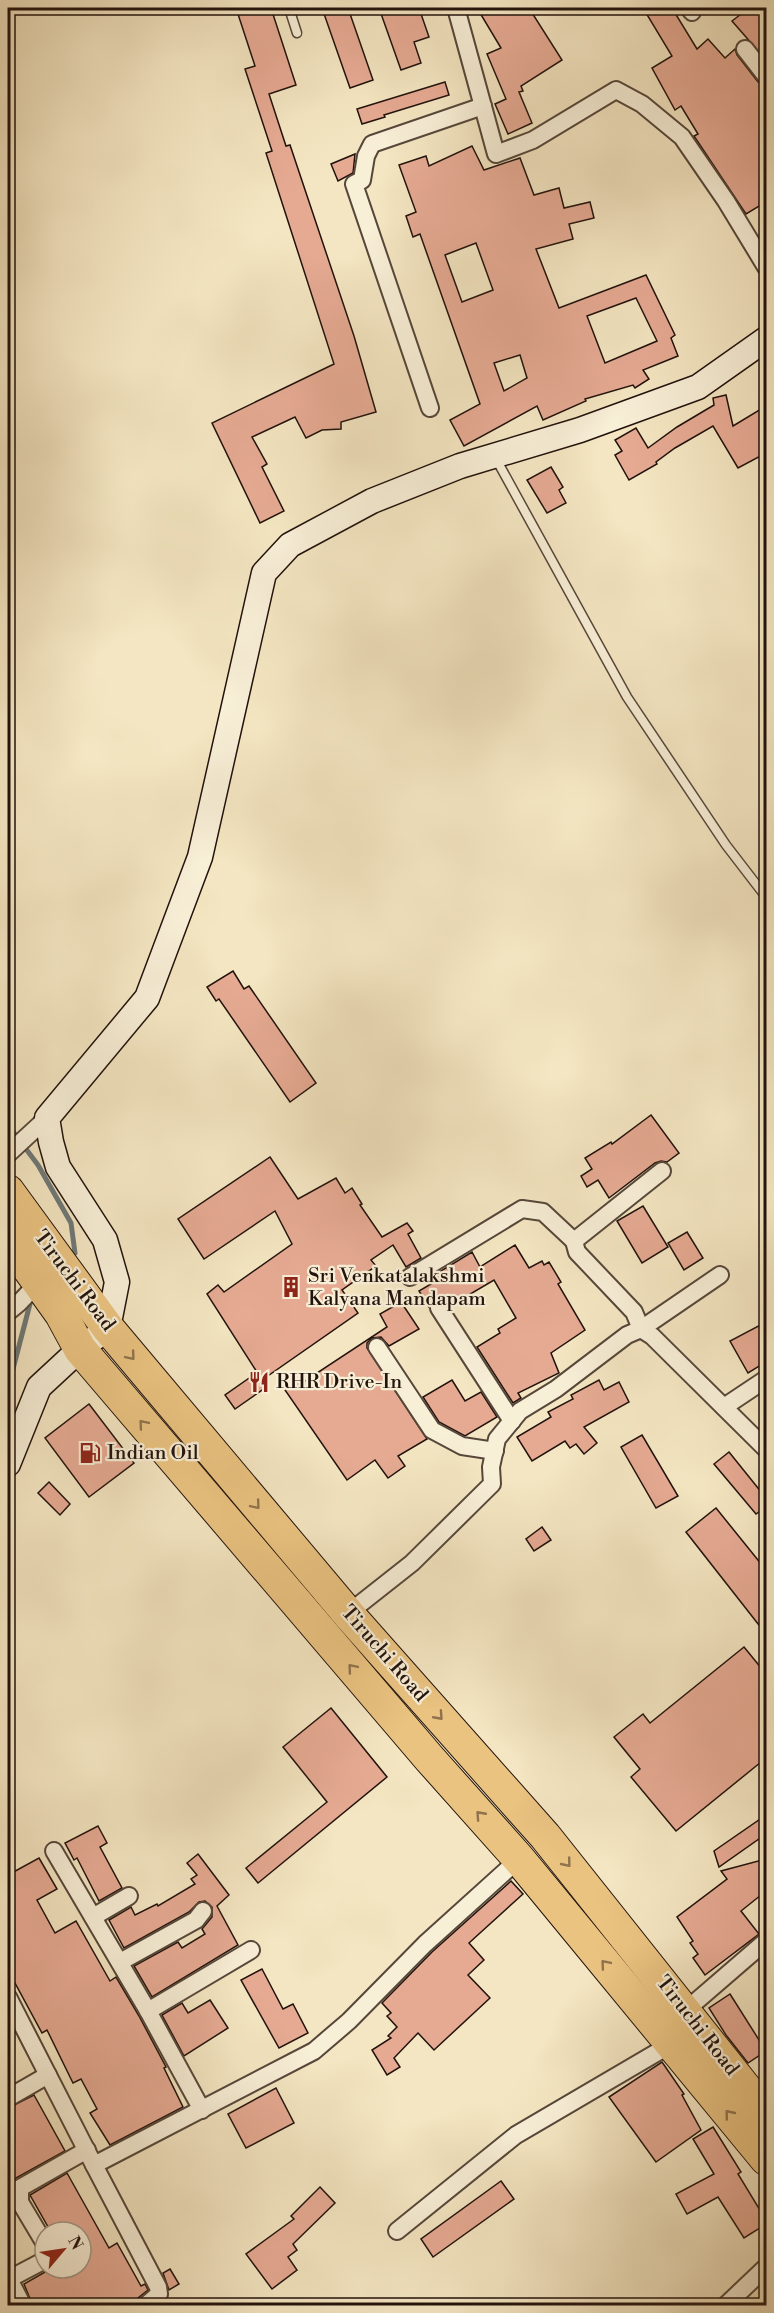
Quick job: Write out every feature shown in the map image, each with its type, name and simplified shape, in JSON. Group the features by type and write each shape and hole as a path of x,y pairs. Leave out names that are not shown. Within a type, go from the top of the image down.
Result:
{"highway":[{"name":"Tiruchi Road","path":"8,1191 108,1328 350,1616 545,1836 766,2114"},
{"path":"8,1240 61,1314 80,1349 429,1758 519,1859 673,2043 766,2159"}],"street":[{"path":"456,8 496,154 533,140 616,90 642,104 682,137 726,201 766,267"},
{"path":"745,49 766,76"},
{"path":"429,408 354,184 362,180 366,156 372,144 483,106"},
{"path":"10,1152 47,1118 147,998 200,857 264,573 290,545 372,501 460,466 580,430 698,387 766,339"},
{"path":"8,1464 39,1387 80,1349 108,1328 117,1282 105,1240 58,1167 47,1118"},
{"path":"574,1241 662,1171"},
{"path":"410,1277 522,1209 543,1212 574,1241 577,1252 634,1312 641,1329 652,1336 766,1449"},
{"path":"350,1616 360,1604 412,1563 492,1484 491,1467 497,1439 520,1411 556,1389 627,1335 641,1329 720,1275"},
{"path":"8,1312 38,1282"},
{"path":"439,1308 512,1421"},
{"path":"377,1347 432,1430 462,1446 495,1451"},
{"path":"724,1407 766,1379"},
{"path":"54,1851 120,1962 202,2109"},
{"path":"20,2202 20,2188 202,2109 314,2050 330,2038 425,1944 519,1859"},
{"path":"93,1917 129,1896"},
{"path":"120,1962 196,1920 203,1911"},
{"path":"685,2011 766,1941"},
{"path":"148,2011 251,1950"},
{"path":"8,1997 158,2287 159,2294 145,2306"},
{"path":"397,2231 516,2135 673,2043"},
{"path":"8,2098 48,2075"},
{"path":"8,2177 33,2224"},
{"path":"23,2306 9,2279 33,2266"},
{"path":"725,2306 766,2267"}],"lane":[{"path":"289,8 297,33"},
{"path":"495,456 627,697 726,845 766,897"}],"building":[{"path":"236,8 271,8 296,85 269,94 286,146 290,145 354,336 376,412 341,422 341,429 322,430 306,438 295,417 252,437 267,464 262,467 284,511 260,523 212,423 334,364 266,153 272,151 245,69 255,66"},
{"path":"322,8 348,8 373,80 350,88"},
{"path":"379,8 419,8 429,37 414,42 421,63 401,70"},
{"path":"477,8 529,8 562,60 521,86 523,91 519,92 532,123 508,134 495,104 506,99 487,54 501,48"},
{"path":"643,8 672,8 697,49 708,39 725,58 735,49 758,82 766,86 766,202 746,214 694,136 698,134 681,106 675,110 652,68 672,56"},
{"path":"749,8 766,8 766,60 732,21"},
{"path":"445,82 449,95 362,124 357,109"},
{"path":"472,146 484,170 520,158 534,195 559,188 564,208 590,202 594,218 569,224 573,239 536,249 559,308 646,275 675,335 671,338 678,356 643,370 649,379 635,388 633,385 585,399 586,401 543,420 537,406 464,446 450,420 480,404 420,234 413,237 406,216 416,212 399,165 426,156 429,166","holes":["476,243 493,290 462,302 445,255","636,298 657,341 605,363 587,316","520,355 527,378 504,391 494,363"]},
{"path":"355,154 353,173 338,181 331,164"},
{"path":"726,395 733,426 761,409 766,418 766,453 738,468 713,426 675,448 656,462 657,464 629,480 615,455 622,451 615,440 636,428 648,448 714,405 713,398"},
{"path":"551,467 563,487 559,490 566,503 547,513 527,480"},
{"path":"233,971 244,989 249,986 316,1083 290,1102 219,999 216,1001 207,987"},
{"path":"651,1115 679,1153 667,1162 655,1163 609,1198 598,1180 587,1187 581,1176 592,1169 585,1158 611,1142 612,1144"},
{"path":"270,1157 298,1199 336,1178 345,1193 352,1188 362,1204 360,1205 382,1237 407,1223 413,1231 408,1234 421,1258 406,1267 393,1245 371,1260 376,1266 342,1290 358,1313 262,1380 207,1294 218,1285 224,1292 292,1244 275,1211 204,1259 178,1219"},
{"path":"643,1206 668,1247 642,1263 617,1221"},
{"path":"687,1232 703,1258 684,1270 668,1243"},
{"path":"515,1245 529,1268 542,1261 544,1265 549,1262 561,1282 558,1284 585,1330 551,1353 559,1373 518,1393 521,1398 513,1403 477,1347 500,1333 498,1329 516,1318 494,1280 450,1306 444,1299 438,1298 433,1300 429,1307 419,1291 431,1284 428,1279 472,1252 480,1267"},
{"path":"401,1302 419,1329 389,1346 381,1337 372,1338 367,1343 367,1348 427,1439 398,1456 405,1466 388,1478 375,1460 347,1480 285,1390 300,1380 302,1383 387,1327 380,1314"},
{"path":"766,1322 766,1362 748,1373 730,1341"},
{"path":"255,1374 265,1388 235,1409 225,1395"},
{"path":"452,1380 465,1401 481,1392 497,1417 465,1436 439,1422 423,1397"},
{"path":"599,1380 604,1390 619,1382 629,1402 584,1427 597,1443 584,1454 576,1444 570,1448 565,1441 532,1461 517,1437 551,1417 548,1412 573,1399 571,1395"},
{"path":"89,1404 134,1463 89,1497 45,1438"},
{"path":"642,1435 678,1496 656,1508 621,1447"},
{"path":"729,1452 766,1498 766,1507 756,1514 714,1464"},
{"path":"49,1482 70,1504 60,1515 38,1493"},
{"path":"716,1508 766,1570 766,1634 686,1532"},
{"path":"542,1527 551,1540 534,1551 526,1539"},
{"path":"744,1647 766,1674 766,1758 676,1831 631,1777 640,1769 614,1737 643,1714 650,1723"},
{"path":"331,1708 387,1777 258,1883 246,1868 327,1802 283,1747"},
{"path":"766,1815 766,1834 719,1867 714,1851"},
{"path":"98,1826 107,1843 100,1847 122,1888 99,1901 77,1858 74,1860 65,1843"},
{"path":"198,1854 229,1895 217,1906 238,1945 152,1997 134,1966 178,1942 182,1948 205,1934 202,1929 212,1917 212,1907 205,1901 199,1902 189,1912 124,1948 109,1920 131,1907 135,1915 157,1904 158,1906 195,1884 191,1879 197,1875 187,1863"},
{"path":"39,1858 57,1889 37,1900 55,1933 76,1921 110,1981 116,1977 139,2016 166,2067 164,2068 183,2107 110,2145 90,2113 97,2109 81,2079 73,2083 47,2030 42,2033 8,1970 8,1875"},
{"path":"766,1859 766,1891 741,1911 759,1934 705,1975 693,1958 698,1954 690,1943 693,1941 677,1917 727,1879 721,1871"},
{"path":"511,1881 523,1894 469,1943 484,1960 468,1975 490,1998 434,2050 418,2033 394,2058 400,2067 387,2075 372,2050 391,2038 388,2036 397,2027 387,2016 391,2013 382,2003 432,1952"},
{"path":"262,1969 283,2009 293,2004 308,2033 279,2048 241,1980"},
{"path":"730,1994 766,2051 748,2063 709,2008"},
{"path":"210,2000 228,2028 184,2056 162,2015 182,2003 188,2013"},
{"path":"662,2062 684,2094 682,2095 701,2130 656,2162 609,2097"},
{"path":"276,2088 294,2123 246,2148 228,2114"},
{"path":"34,2095 65,2151 14,2179 11,2183 8,2201 8,2108"},
{"path":"713,2127 741,2172 738,2174 766,2220 766,2224 744,2238 718,2197 687,2214 676,2194 714,2174 693,2139"},
{"path":"67,2173 109,2248 117,2243 141,2286 145,2284 148,2290 138,2298 135,2306 33,2306 24,2284 33,2279 93,2280 93,2220 44,2220 30,2195"},
{"path":"501,2181 514,2199 433,2257 421,2239"},
{"path":"320,2187 335,2203 293,2244 297,2250 288,2257 297,2270 272,2289 246,2254 294,2219 291,2216"},
{"path":"170,2269 179,2284 169,2290 163,2273"}],"waterway":[{"path":"8,1125 38,1165 71,1223 75,1253"},
{"path":"8,1388 31,1300"}],"place":[{"name":"Sri Venkatalakshmi Kalyana Mandapam","path":"291,1287"},
{"name":"RHR Drive-In","path":"259,1382"},
{"name":"Indian Oil","path":"90,1453"}]}
